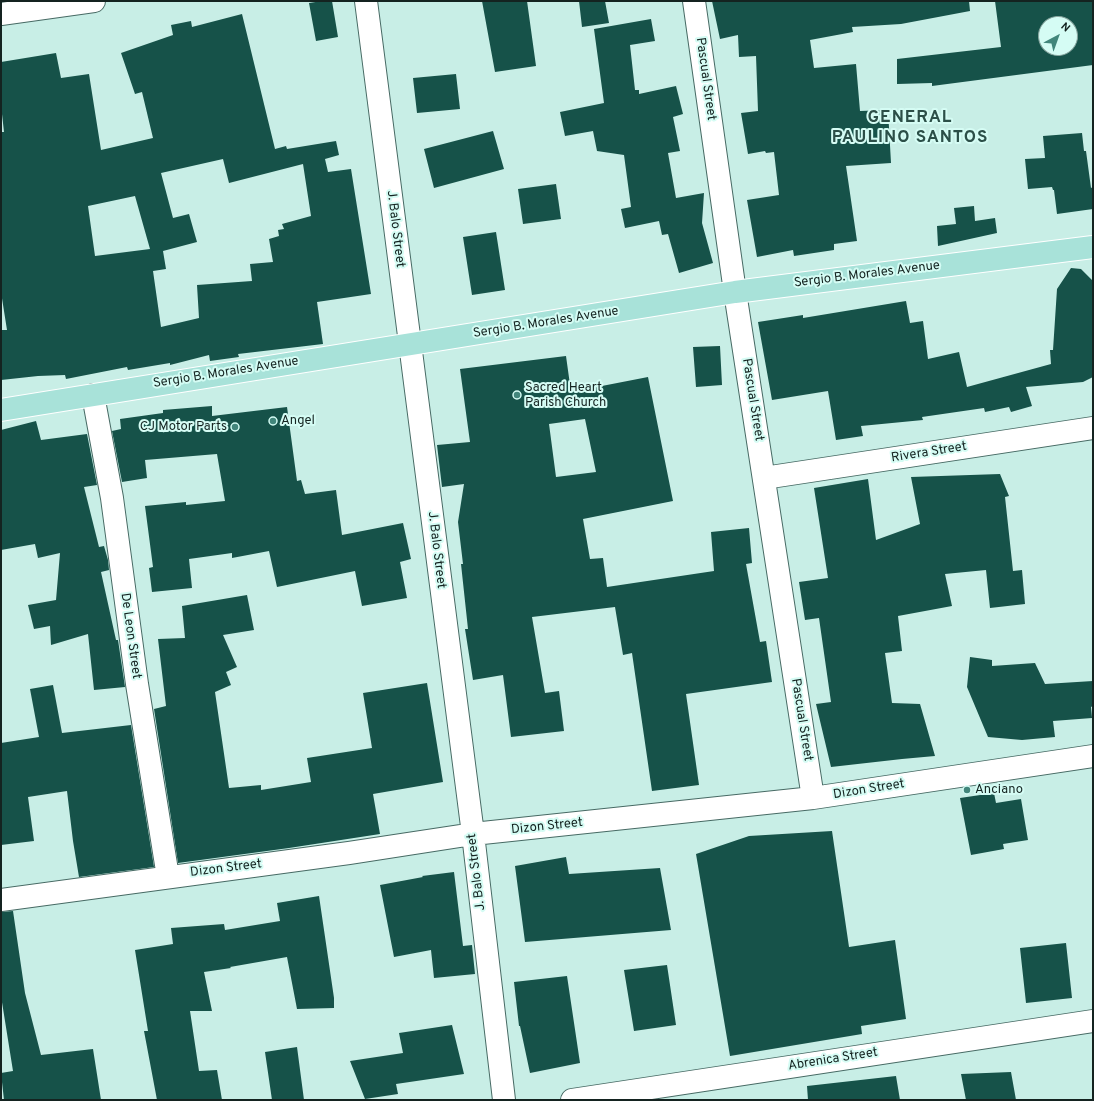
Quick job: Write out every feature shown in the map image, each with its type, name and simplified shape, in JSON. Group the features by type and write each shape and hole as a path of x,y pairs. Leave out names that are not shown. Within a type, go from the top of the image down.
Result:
{"main road":[{"name":"Sergio B. Morales Avenue","path":"1,410 735,292 1093,247"}],"street":[{"path":"1,14 94,1"},
{"name":"J. Balo Street","path":"366,1 473,834 504,1100"},
{"name":"Pascual Street","path":"694,1 735,292 813,798"},
{"name":"De Leon Street","path":"93,394 112,498 136,684 168,877"},
{"name":"Rivera Street","path":"764,478 1093,428"},
{"name":"Dizon Street","path":"1,900 350,853 473,834 813,798 1093,756"},
{"name":"Abrenica Street","path":"572,1100 1093,1021"}],"building":[{"path":"332,1 338,37 316,41 309,3"},
{"path":"482,1 527,1 536,66 495,72"},
{"path":"579,1 605,1 609,23 582,27"},
{"path":"712,1 969,1 970,11 901,24 852,27 853,32 810,40 814,68 856,64 860,111 888,110 891,163 846,166 857,241 834,244 834,250 794,256 793,250 757,257 747,200 779,195 774,152 766,153 765,151 748,154 741,113 758,111 756,56 739,57 738,35 720,39"},
{"path":"995,1 1093,1 1093,65 932,86 932,83 897,84 897,59 1001,47"},
{"path":"242,14 275,149 286,146 287,149 336,141 339,155 325,159 328,172 351,169 371,294 317,302 323,344 238,354 239,357 210,361 209,355 170,365 170,363 128,370 127,367 66,379 65,375 1,380 1,330 7,330 1,292 1,132 4,132 1,105 1,62 56,53 61,78 89,74 101,150 153,138 142,92 135,94 121,53 173,35 171,25 191,21 192,27","holes":["223,159 229,183 303,164 311,216 282,224 284,229 278,230 279,236 269,239 273,262 250,264 252,281 197,285 199,318 161,327 153,271 166,269 163,251 197,242 189,214 173,218 161,173","135,196 150,249 95,256 88,206"]},
{"path":"651,19 655,41 630,45 635,90 639,90 639,94 676,86 683,114 673,117 680,151 668,153 676,198 704,193 702,223 713,263 679,273 668,234 662,235 659,221 625,228 621,209 631,207 624,155 597,151 593,131 565,136 560,112 604,103 594,29"},
{"path":"456,74 460,109 417,113 413,78"},
{"path":"493,131 504,169 434,188 424,149"},
{"path":"1082,133 1091,188 1093,187 1093,209 1057,214 1054,190 1052,187 1028,189 1025,159 1045,158 1043,136"},
{"path":"556,184 561,219 523,224 518,189"},
{"path":"974,206 975,221 995,218 997,233 938,246 937,226 956,224 954,208"},
{"path":"496,232 505,290 472,295 463,237"},
{"path":"1071,268 1081,269 1093,281 1093,377 1083,382 1026,387 1032,406 1011,412 1009,407 985,412 984,408 922,417 923,420 861,426 863,436 836,440 828,391 772,400 758,322 803,315 803,318 906,301 910,323 923,321 928,359 959,352 967,387 1051,364 1050,350 1053,350 1057,289"},
{"path":"720,346 722,385 696,387 693,347"},
{"path":"566,356 571,392 648,377 673,501 583,519 590,559 603,558 607,587 714,571 711,532 749,528 752,563 746,564 760,642 766,641 772,682 686,694 699,785 652,791 632,653 623,655 615,607 532,617 545,693 559,691 564,731 511,737 503,675 473,680 465,629 468,629 458,522 464,484 442,487 437,445 470,442 460,369","holes":["585,419 596,472 556,477 549,424"]},
{"path":"212,406 212,416 287,407 297,481 301,480 305,494 336,490 342,535 403,523 411,559 400,562 407,598 362,606 355,571 277,587 269,551 232,558 232,553 189,559 192,588 152,592 149,568 153,567 145,506 186,502 186,505 225,501 217,454 145,460 147,478 122,482 112,431 121,429 120,419 163,413 163,410"},
{"path":"36,421 41,440 87,434 97,485 84,487 99,547 104,546 108,560 109,570 101,572 116,640 118,640 125,687 94,690 88,634 51,645 50,626 34,629 28,605 56,600 60,553 38,558 35,544 1,550 1,430"},
{"path":"1000,474 1009,496 1005,497 1013,571 1022,570 1025,604 990,608 986,570 945,574 952,606 898,616 902,651 885,653 892,703 920,704 935,756 831,767 816,704 831,702 819,618 805,620 799,582 828,578 814,488 868,479 876,540 920,524 911,477"},
{"path":"247,595 254,630 223,635 237,667 226,672 231,685 215,692 229,788 261,785 261,790 311,782 307,758 372,748 363,693 427,683 443,782 373,794 380,834 178,863 154,709 166,706 158,639 185,638 182,606"},
{"path":"970,657 992,660 992,666 1035,663 1045,684 1093,681 1093,706 1091,707 1092,718 1053,721 1055,737 1022,740 988,737 967,687"},
{"path":"53,685 62,733 131,725 154,867 79,877 67,791 28,797 34,841 1,845 1,743 39,737 30,689"},
{"path":"994,793 996,803 1021,799 1028,840 1003,844 1004,849 971,855 960,798"},
{"path":"832,831 849,947 895,940 906,1019 861,1026 862,1034 730,1056 696,854 749,836"},
{"path":"566,857 569,874 660,868 671,930 525,942 515,866"},
{"path":"454,872 463,946 472,945 475,974 434,978 431,950 394,957 380,885 423,877 422,876"},
{"path":"319,896 334,998 334,1008 297,1009 287,957 204,972 212,1011 190,1011 199,1071 217,1070 222,1100 157,1100 144,1031 148,1031 135,950 173,944 171,928 224,924 225,930 280,921 277,903"},
{"path":"13,911 25,993 41,1055 93,1049 101,1100 4,1100 1,1073 13,1071 1,996 1,912"},
{"path":"1066,943 1072,998 1026,1003 1020,948"},
{"path":"667,965 676,1025 634,1031 624,970"},
{"path":"567,976 580,1063 530,1073 519,1026 514,982"},
{"path":"452,1025 464,1074 396,1084 398,1094 365,1099 350,1061 403,1053 399,1033"},
{"path":"297,1047 304,1100 272,1100 265,1052"},
{"path":"1011,1072 1016,1100 966,1100 961,1074"},
{"path":"896,1076 900,1100 808,1100 807,1086"}],"place":[{"name":"Sacred Heart Parish Church","path":"517,395"},
{"name":"Angel","path":"273,421"},
{"name":"CJ Motor Parts","path":"235,427"},
{"name":"Anciano","path":"967,790"}],"district":[{"name":"GENERAL PAULINO SANTOS","path":"910,129"}]}
